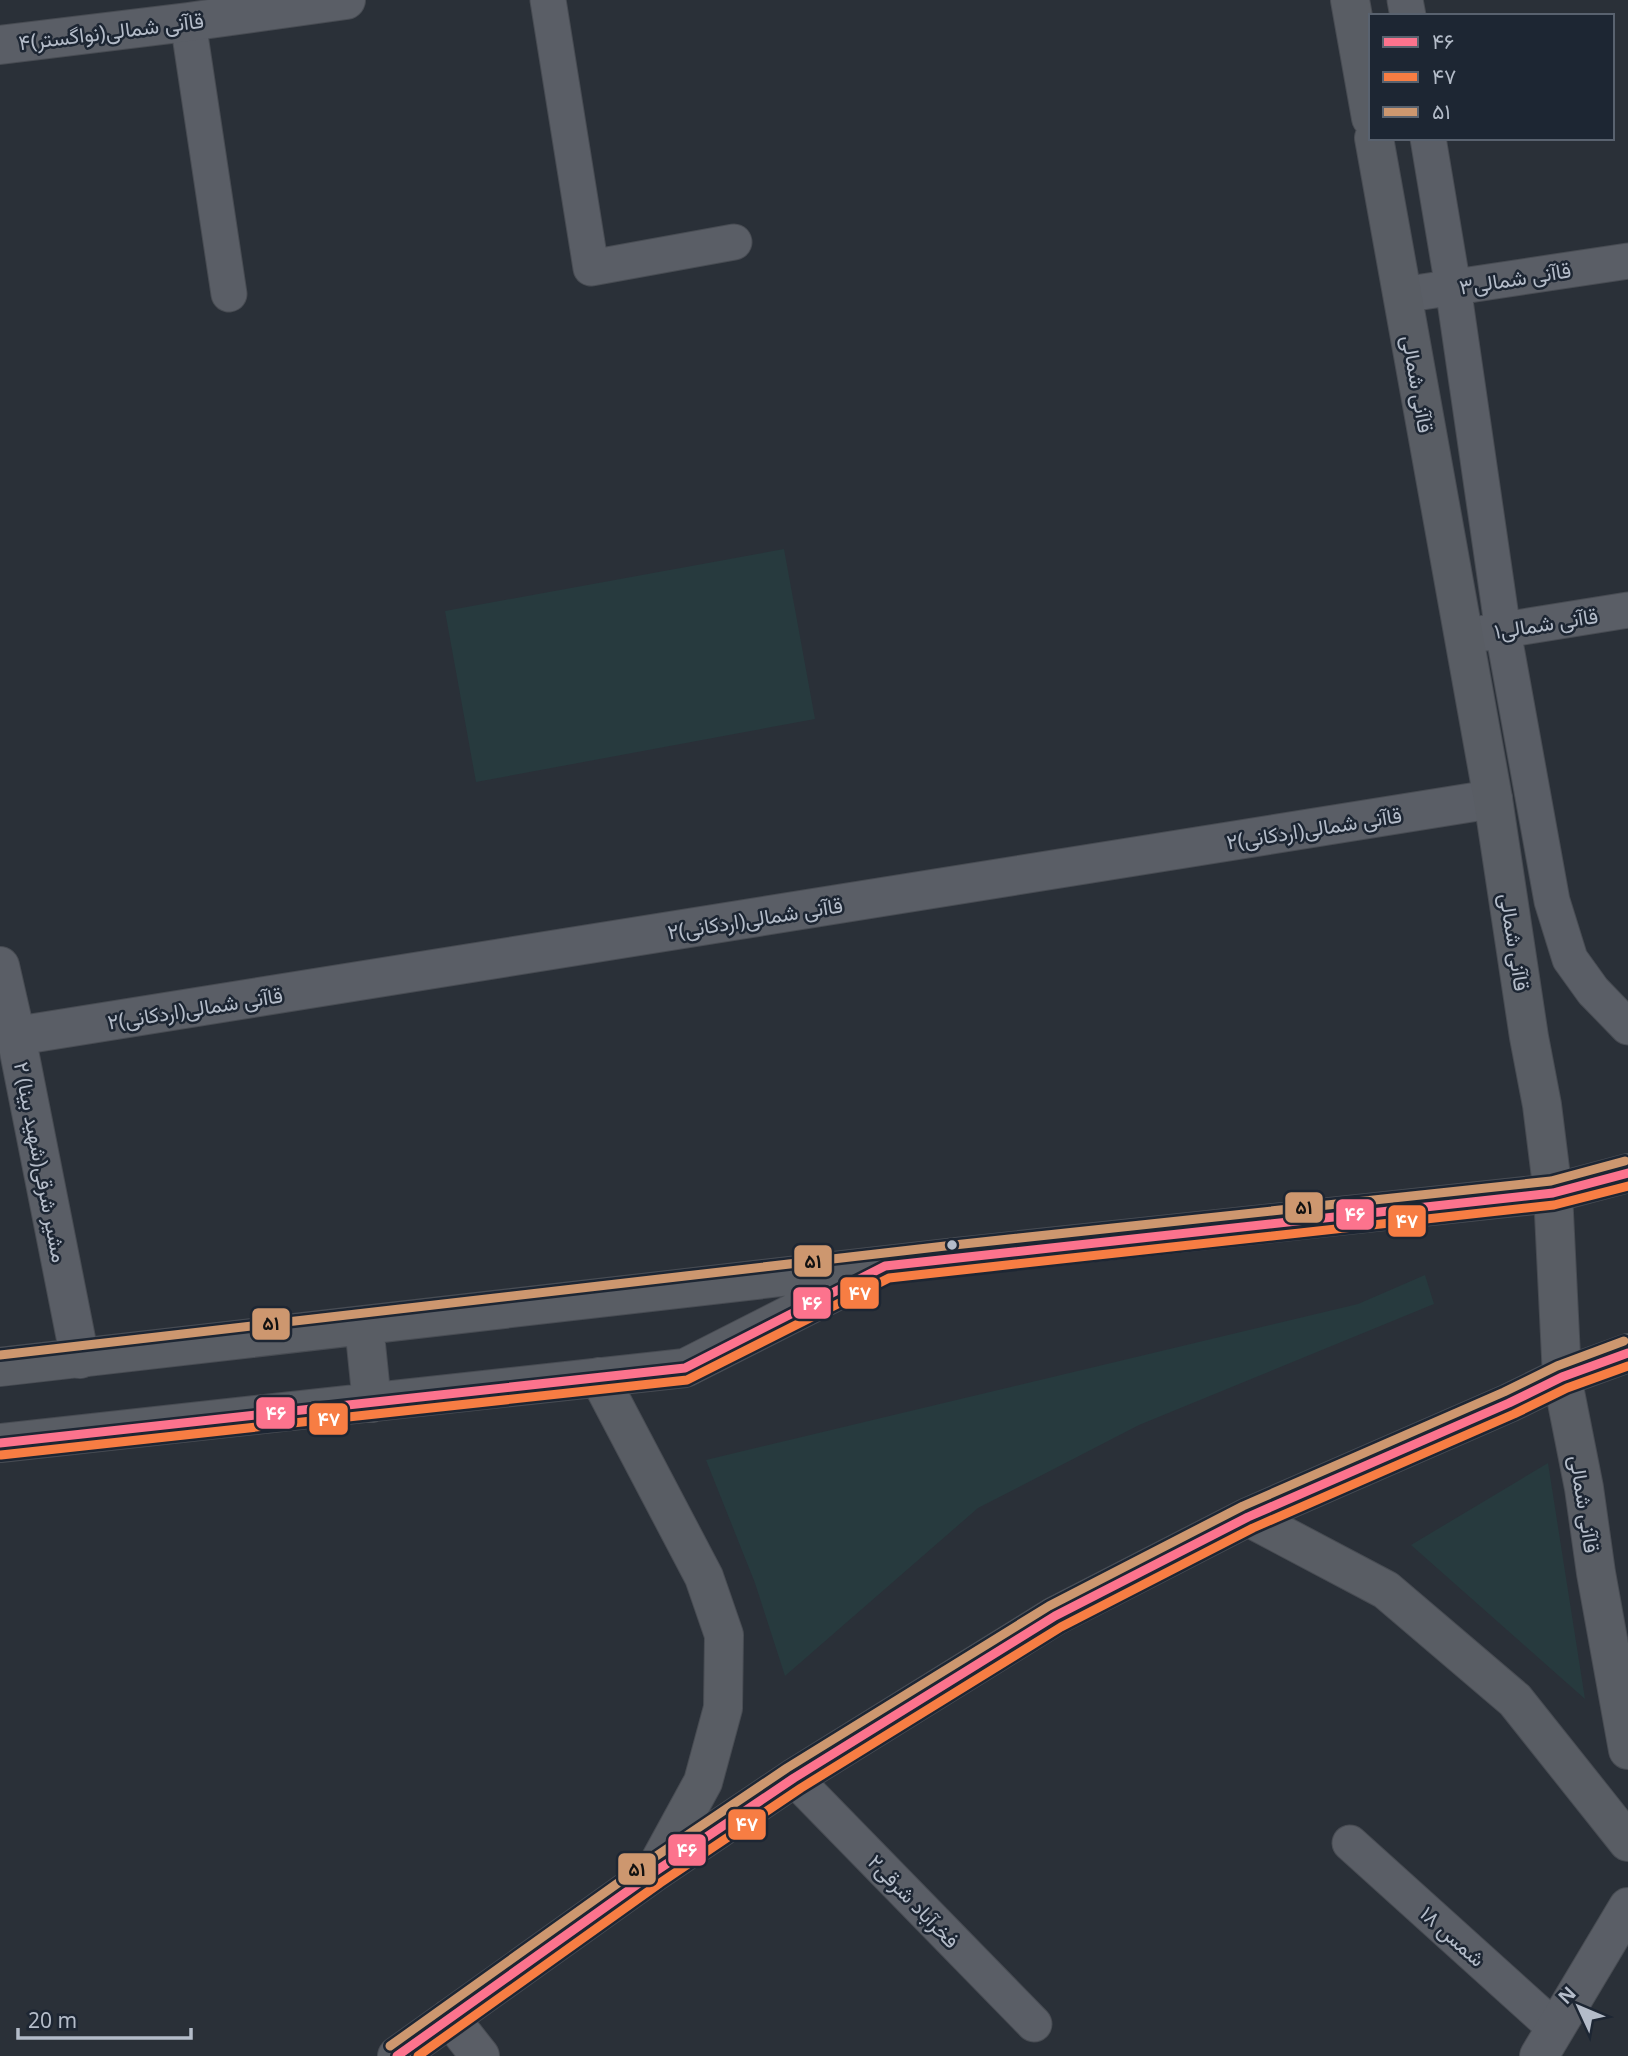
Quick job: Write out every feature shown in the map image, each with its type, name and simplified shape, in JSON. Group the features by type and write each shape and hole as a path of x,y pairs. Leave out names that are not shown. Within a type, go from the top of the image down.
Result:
{"main road":[{"path":"1350,0 1369,107"},
{"name":"قاآنی شمالی","path":"1374,140 1493,799 1542,1105 1553,1193 1562,1377 1584,1488 1594,1563 1628,1750"},
{"path":"0,1367 955,1257 1553,1193 1628,1173"},
{"path":"0,1443 685,1368 885,1266"},
{"path":"364,1325 372,1403"},
{"path":"397,2056 653,1873 794,1778 1055,1616 1248,1517 1509,1403 1562,1377 1628,1353"},
{"path":"599,1377 704,1577 724,1634 723,1708 703,1782 653,1873"},
{"path":"1248,1517 1387,1590 1515,1700 1628,1842"}],"street":[{"name":"۴قاآنی شمالی(نواگستر)","path":"0,45 346,0"},
{"name":"۲قاآنی شمالی(اردکانی)","path":"16,1036 1493,799"},
{"name":"۲ مشیر شرقی(شهید بینا)","path":"0,966 80,1359"},
{"path":"1547,2043 1628,1906"},
{"path":"450,2018 480,2056"}],"lane":[{"path":"548,0 591,268 734,243"},
{"path":"188,22 229,294"},
{"path":"1428,140 1453,287 1503,631 1552,901 1570,959 1593,991 1628,1027"},
{"name":"قاآنی شمالی۳","path":"1402,295 1628,261"},
{"name":"قاآنی شمالی۱","path":"1463,636 1628,611"},
{"name":"۲فخرآباد شرقی","path":"794,1778 1034,2024"},
{"name":"شمس ۱۸","path":"1350,1843 1547,2043"}],"green space":[{"path":"784,549 815,719 476,782 445,611"},
{"path":"1425,1275 1434,1304 1139,1425 978,1508 785,1676 755,1583 706,1460 1358,1304"},
{"path":"1548,1463 1585,1699 1411,1545"}],"transit line":[{"name":"۵۱","path":"0,1355 954,1245 1551,1181 1625,1161"},
{"name":"۴۶","path":"0,1443 685,1368 885,1266 1553,1193 1628,1173"},
{"name":"۴۷","path":"1,1455 687,1380 889,1278 1554,1205 1628,1186"},
{"name":"۵۱","path":"390,2046 646,1863 787,1768 1049,1606 1243,1506 1504,1392 1557,1366 1624,1341"},
{"name":"۴۶","path":"397,2056 653,1873 794,1778 1055,1616 1248,1517 1509,1403 1562,1377 1628,1353"},
{"name":"۴۷","path":"418,2056 660,1883 801,1788 1061,1627 1253,1528 1514,1414 1567,1388 1628,1366"}]}
